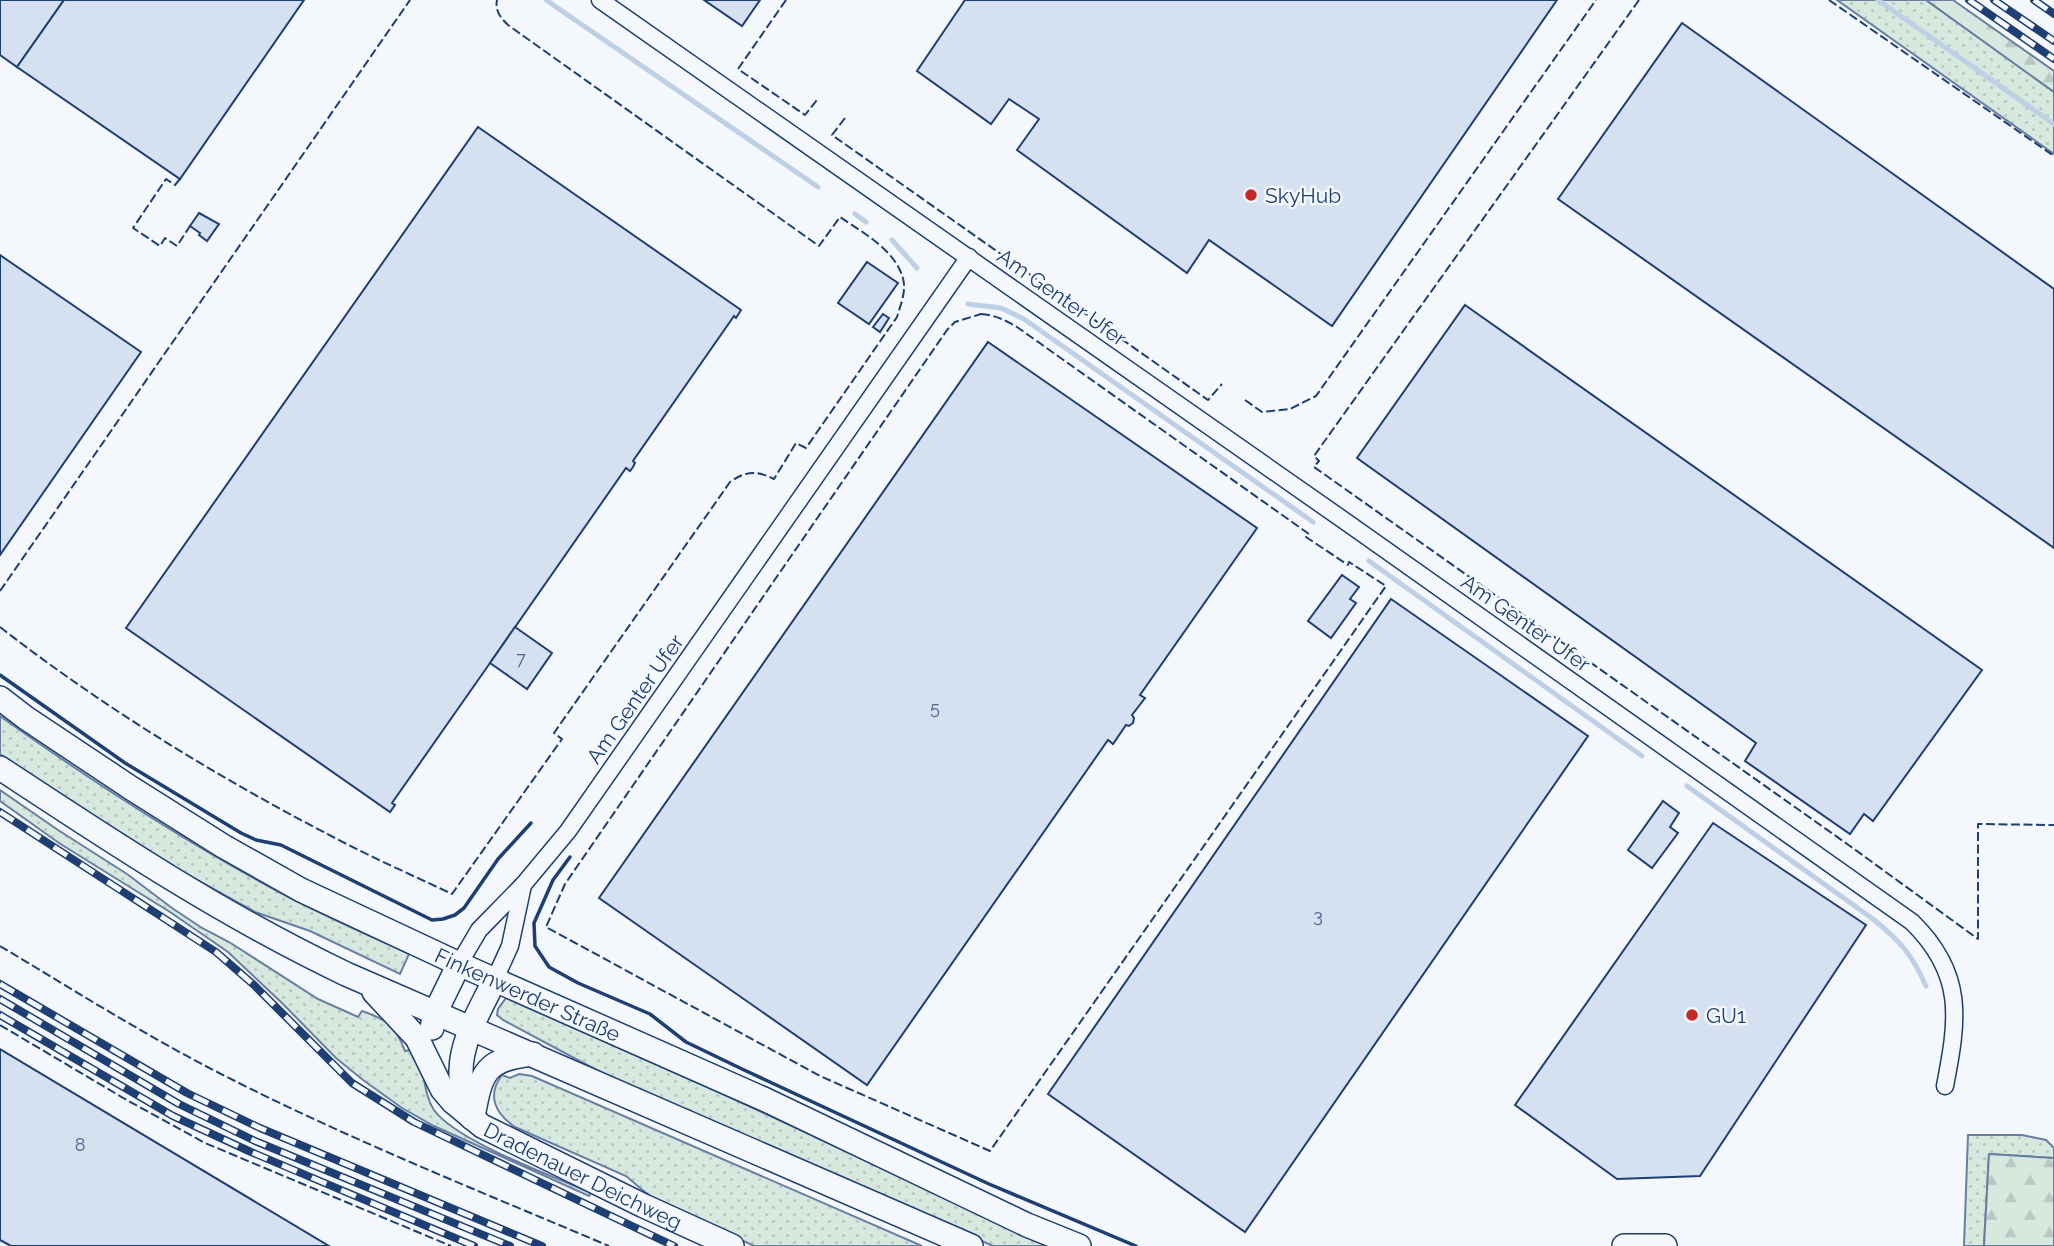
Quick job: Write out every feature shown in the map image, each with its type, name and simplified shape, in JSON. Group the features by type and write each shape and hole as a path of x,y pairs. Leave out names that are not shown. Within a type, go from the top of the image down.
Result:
{"main road":[{"name":"Finkenwerder Straße","path":"0,698 131,789 301,890 459,964 766,1100 1027,1225 1079,1246"},
{"path":"0,768 120,847 277,940 365,983 971,1246"},
{"path":"428,1056 429,1036 435,1013 459,964"},
{"name":"Dradenauer Deichweg","path":"472,1119 462,1085 461,1070 471,1028 495,979"},
{"name":"Dradenauer Deichweg","path":"365,983 417,1038 442,1089 472,1119 644,1206 732,1246"},
{"name":"Dradenauer Deichweg","path":"472,1119 483,1077 493,1066 510,1057 533,1054"},
{"path":"1624,1246 1665,1246"}],"street":[{"name":"Am Genter Ufer","path":"600,0 1912,922 1935,947 1944,963 1953,994 1952,1048 1945,1086"},
{"name":"Am Genter Ufer","path":"459,964 479,930 523,885 568,831 969,257"},
{"name":"Am Genter Ufer","path":"495,979 510,946 523,885"}],"green space":[{"path":"1837,0 1926,0 2054,92 2054,154"},
{"path":"1926,0 1953,0 2054,71 2054,92"},
{"path":"0,716 102,786 207,852 295,900 409,954 400,974 310,931 255,912 161,860 0,754"},
{"path":"0,790 127,874 202,928 229,942 318,999 358,1017 362,1011 390,1025 405,1051 414,1049 429,1100 434,1110 446,1122 483,1145 591,1193 589,1196 434,1126 402,1108 336,1058 228,952 170,912 59,843 0,801"},
{"path":"506,998 723,1094 1048,1246 993,1246 604,1074 503,1020 497,1015"},
{"path":"519,1074 532,1076 922,1246 754,1246 652,1198 626,1176 515,1127 498,1110 494,1097 502,1075 510,1078"},
{"path":"1968,1135 2022,1135 2046,1140 2054,1148 2054,1158 1989,1154 1984,1246 1964,1246"},
{"path":"1989,1154 2054,1158 2054,1246 1984,1246"}],"building":[{"path":"0,0 64,0 17,67 0,55"},
{"path":"64,0 304,0 180,179 17,67"},
{"path":"704,0 760,0 742,26"},
{"name":"SkyHub","path":"965,0 1557,0 1332,326 1209,240 1187,273 1017,150 1039,119 1009,99 991,124 917,71"},
{"path":"1682,23 2054,289 2054,548 1558,199"},
{"path":"478,127 741,310 736,318 734,316 633,461 633,467 630,471 626,468 392,803 395,805 390,812 126,628"},
{"path":"199,213 219,224 207,241 190,226"},
{"path":"0,255 141,352 0,555"},
{"path":"867,262 898,283 869,324 838,303"},
{"path":"1465,305 1982,670 1873,821 1864,814 1850,834 1745,761 1756,743 1357,458"},
{"path":"883,314 889,318 880,332 873,327"},
{"path":"988,342 1257,528 1140,695 1145,698 1132,715 1133,723 1126,725 1113,744 1108,740 867,1085 599,898"},
{"path":"1342,575 1359,587 1350,599 1356,603 1331,638 1308,621"},
{"path":"1391,599 1588,736 1245,1232 1048,1094"},
{"path":"515,627 552,653 527,689 490,663"},
{"path":"1663,801 1679,813 1670,827 1678,833 1652,868 1628,850"},
{"name":"GU1","path":"1713,823 1866,925 1700,1176 1617,1179 1515,1105"},
{"path":"0,1049 329,1246 11,1246 0,1240"}],"waterway":[{"path":"546,0 818,187"},
{"path":"1878,0 2054,124"},
{"path":"855,214 866,222"},
{"path":"892,240 917,268"},
{"path":"968,304 1001,308 1024,319 1313,522"},
{"path":"1369,561 1642,756"},
{"path":"1687,786 1873,919 1898,941 1916,965 1926,986"}],"railway":[{"path":"1969,0 2054,59"},
{"path":"1994,0 2054,41"},
{"path":"2034,0 2054,14"},
{"path":"0,812 216,952 254,985 352,1083 414,1122 674,1246"},
{"path":"0,984 187,1093 260,1128 542,1246"},
{"path":"0,999 179,1104 255,1141 510,1246"},
{"path":"0,1015 173,1116 251,1152 474,1246"}],"fence":[{"path":"0,591 410,0"},
{"path":"0,627 121,714 249,792 337,839 452,894 562,739 554,733 730,482 751,473 774,479 796,443 806,448 897,317 904,284 896,262 879,244 840,217 819,246 508,25 499,14 497,0"},
{"path":"786,0 738,69 805,115 817,100"},
{"path":"1245,400 1262,412 1290,409 1316,396 1596,0"},
{"path":"1639,0 1314,456 1319,461 1314,467 1978,939 1978,824 2054,825"},
{"path":"1829,0 2054,156"},
{"path":"845,118 832,135 1208,400 1222,384"},
{"path":"180,179 175,185 166,179 133,228 160,246 165,238 177,246 190,226"},
{"path":"981,314 1000,318 1017,327 1309,534 1306,537 1386,586 990,1151 820,1076 546,927 565,884 947,330 955,322 981,314"},
{"path":"0,946 145,1033 235,1081 374,1146 609,1246"},
{"path":"0,1025 205,1143 451,1246"}],"wall":[{"path":"0,675 125,763 241,833 256,840 281,845 432,920 455,915 464,908 498,859 531,823"},
{"path":"570,857 553,880 534,923 535,946 549,967 578,983 650,1014 686,1042 742,1069 989,1184 1136,1246"}],"place":[{"name":"SkyHub","path":"1251,195"},
{"name":"GU1","path":"1692,1015"}]}
